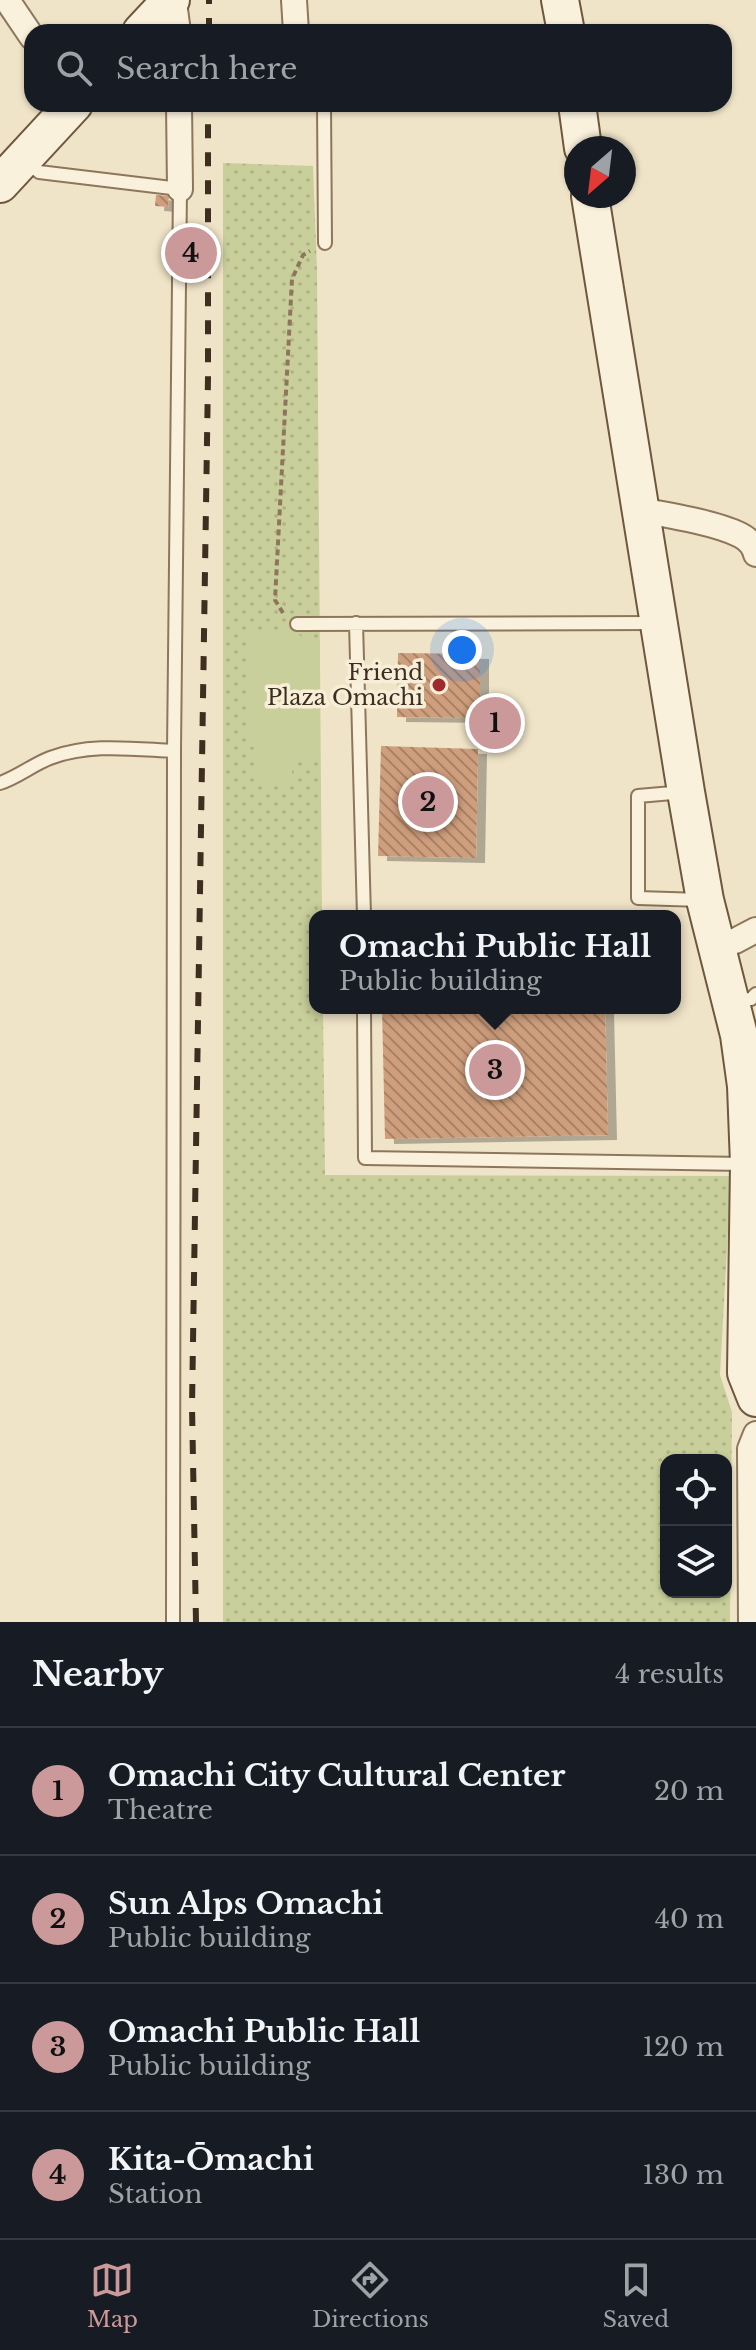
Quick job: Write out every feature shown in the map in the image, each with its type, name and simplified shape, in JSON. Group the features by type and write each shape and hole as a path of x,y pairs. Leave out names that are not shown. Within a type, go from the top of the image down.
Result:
{"street":[{"path":"7,0 24,25"},
{"path":"294,0 296,24"},
{"path":"560,0 564,24"},
{"path":"153,24 173,11"},
{"path":"12,171 67,112"},
{"path":"179,112 180,189"},
{"path":"578,112 581,136"},
{"path":"592,208 657,623 705,900 715,943 743,998 749,1164 746,1373 756,1398"},
{"path":"640,510 676,516 742,535 756,549"},
{"path":"715,943 735,941 756,930"},
{"path":"751,1622 750,1449 756,1434"}],"lane":[{"path":"324,112 325,243"},
{"path":"12,171 31,167 39,172 180,189 174,751 173,1622"},
{"path":"356,623 364,910"},
{"path":"297,624 657,623"},
{"path":"0,783 33,765 86,748 174,751"},
{"path":"686,792 638,796 638,898 705,900"},
{"path":"364,1014 365,1158 749,1164"}],"path":[{"path":"297,624 280,610 275,600 292,279 303,255 325,243"}],"green space":[{"path":"223,163 313,166 317,270 322,910 309,910 309,1014 323,1014 325,1175 731,1176 720,1375 732,1412 732,1454 660,1454 660,1598 730,1598 730,1622 223,1622"},
{"path":"248,631 290,631 307,639 320,640 320,758 292,758 292,783 255,782 255,747 248,746"}],"building":[{"path":"156,195 169,196 168,207 155,206"},
{"path":"196,237 196,269 186,269 187,238"},
{"name":"Friend Plaza Omachi","path":"398,653 480,654 480,718 397,717"},
{"path":"381,746 478,749 476,858 378,856"},
{"path":"382,1014 605,1014 608,1135 385,1139"}],"railway":[{"path":"209,0 209,24"},
{"path":"196,1622 192,1406 208,377 208,112"}],"place":[{"name":"Kita-Ōmachi","path":"191,253"},
{"name":"Friend Plaza Omachi","path":"439,685"},
{"name":"Omachi City Cultural Center","path":"495,723"},
{"name":"Sun Alps Omachi","path":"428,802"},
{"name":"Omachi Public Hall","path":"495,1070"}]}
